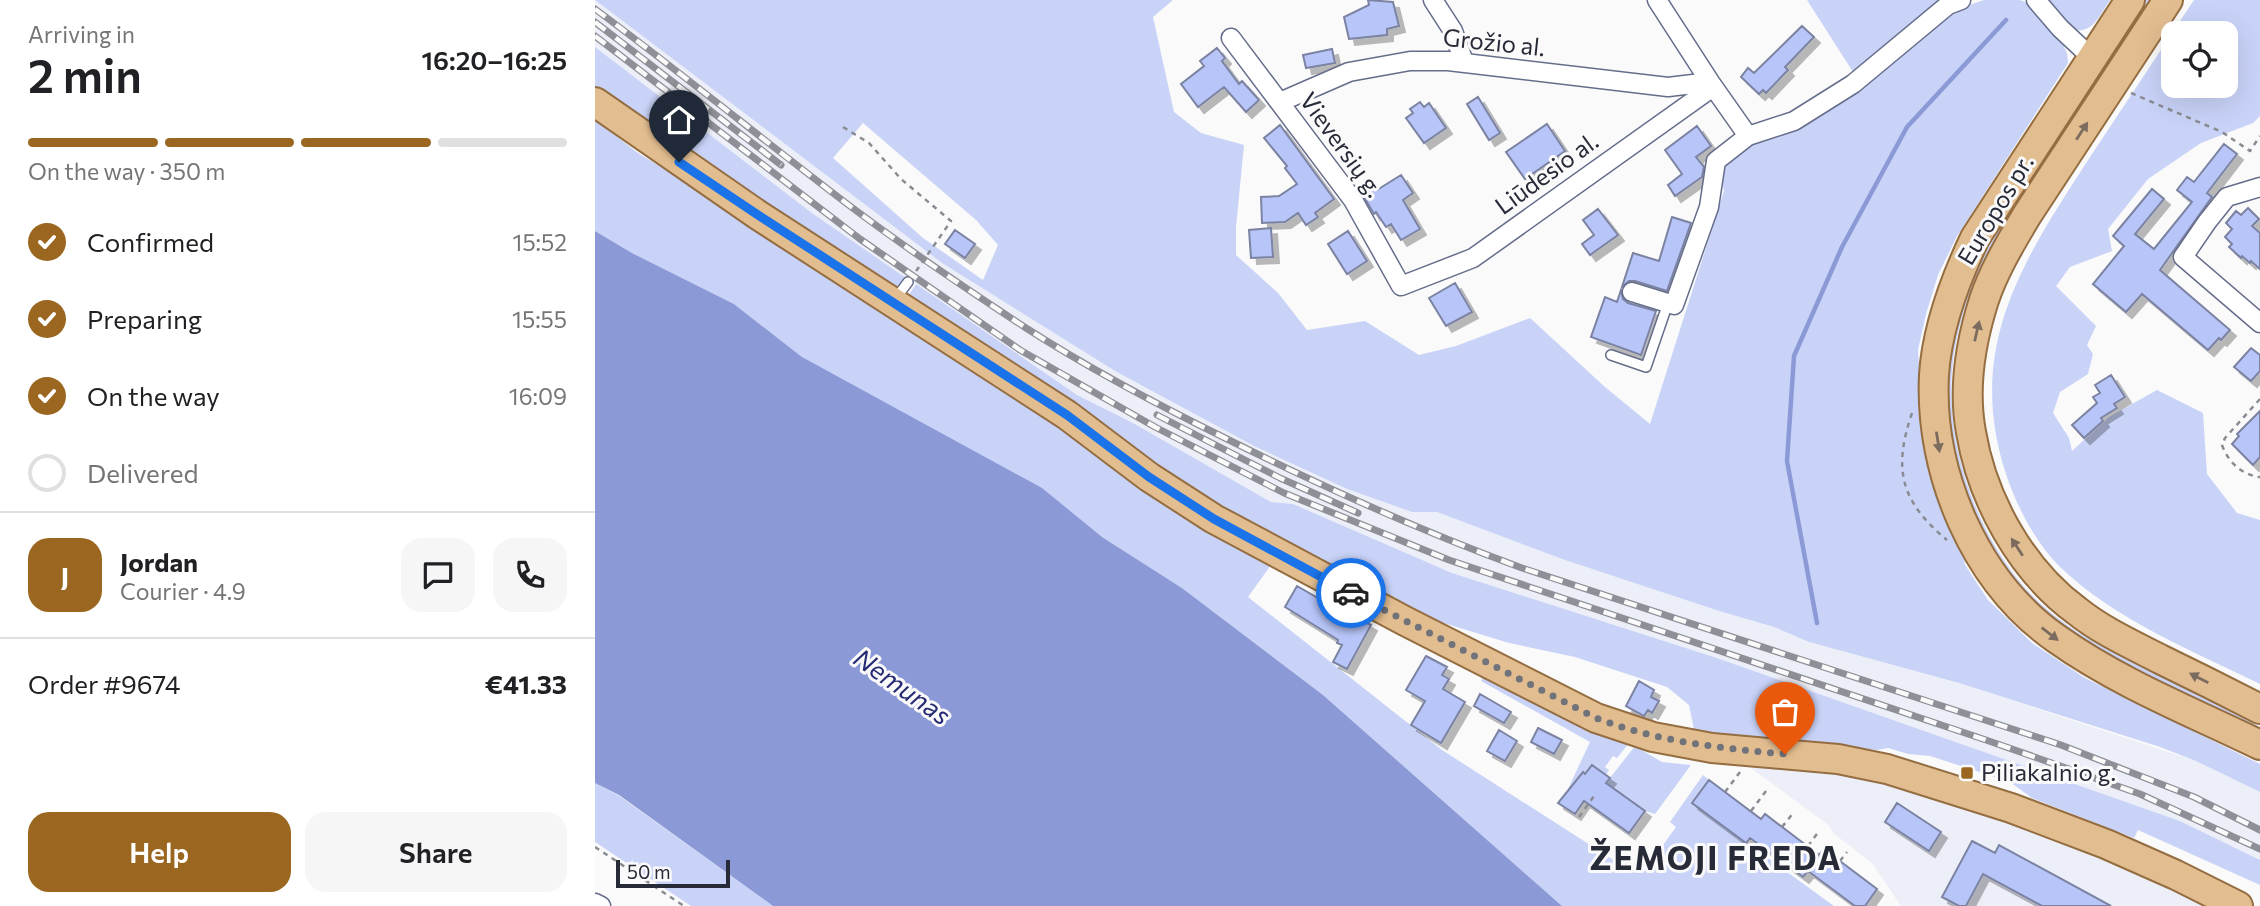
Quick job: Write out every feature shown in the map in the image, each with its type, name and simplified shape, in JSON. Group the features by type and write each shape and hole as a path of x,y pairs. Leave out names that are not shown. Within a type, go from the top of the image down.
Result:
{"main road":[{"name":"Europos pr.","path":"2130,0 1975,238 1961,267 1946,310 1934,374 1935,422 1941,458 1952,495 1971,538 2002,588 2028,617 2055,639 2087,659 2260,745"},
{"name":"Europos pr.","path":"2168,0 2028,215 1994,275 1984,299 1971,355 1968,385 1971,432 1984,479 1997,512 2029,565 2051,589 2074,610 2107,631 2260,709"},
{"path":"595,102 758,215 900,292 1149,477 1214,519 1405,621 1596,718 1653,737 1712,748 1838,759 1887,769 2011,808 2106,844 2238,906"}],"street":[{"path":"1433,0 1453,31 1464,62"},
{"path":"1657,0 1748,136"},
{"path":"1632,292 1674,305 1709,207 1716,161 1748,136 1794,121 1841,92 1948,5 1961,0"},
{"path":"2036,0 2060,29 2092,58"},
{"name":"Vieversių g.","path":"1231,38 1353,200 1401,286"},
{"name":"Grožio al.","path":"1280,102 1349,72 1410,61 1464,62 1668,86 1711,84"},
{"name":"Liūdesio al.","path":"1401,286 1473,258 1711,84"},
{"path":"2260,187 2227,197 2183,257 2260,323"},
{"path":"595,903 601,906"}],"lane":[{"path":"1611,355 1646,367 1668,303"}],"path":[{"path":"2128,92 2222,132 2250,151 2260,136"},
{"path":"843,127 869,143 901,179 951,221 900,292"},
{"path":"2260,399 2225,438 2223,445 2228,459 2249,476 2260,477"},
{"path":"1725,792 1740,772"},
{"path":"1751,811 1766,791"},
{"path":"1579,817 1594,796"},
{"path":"1782,827 1794,812"},
{"path":"1808,846 1819,831"},
{"path":"595,847 684,906"},
{"path":"1840,861 1847,852"}],"shaded area":[{"path":"595,0 942,263 1115,371 1254,446 1347,489 1412,512 1437,512 1562,559 1774,627 1809,642 1959,683 2196,761 2260,792 2260,860 2180,821 1720,659 1452,573 1293,504 1271,502 1133,423 1077,395 812,213 595,47"},
{"path":"595,0 1173,0 1153,17 1174,112 1201,133 1244,145 1236,255 1278,293 1307,330 1365,321 1419,355 1456,346 1530,318 1650,424 1724,191 1719,163 1753,142 1771,138 1855,87 1949,12 1984,0 2020,0 2031,4 2057,32 2067,53 2068,63 1957,236 1938,275 1918,350 1921,397 1965,565 1988,600 2032,643 2085,678 2260,764 2260,792 2160,747 1959,683 1809,642 1774,627 1562,559 1437,512 1412,512 1347,489 1254,446 1115,371 942,263","holes":["863,123 976,220 998,245 983,280 923,238 833,158"]},
{"path":"1807,0 1948,0 1855,75"},
{"path":"2045,0 2110,0 2095,23 2078,31 2070,30"},
{"path":"2143,0 2149,0 2028,185 1981,267 1965,309 1954,351 1951,396 1957,444 1971,495 1986,529 2016,577 2041,604 2089,640 2260,727 2260,733 2110,658 2046,617 2007,576 1968,503 1949,433 1945,374 1959,306 1984,247"},
{"path":"2194,0 2260,0 2260,116 2253,123 2201,143 2148,179 2108,229 2112,251 2070,267 2056,286 2096,326 2087,345 2093,354 2088,374 2060,392 2053,413 2069,438 2072,451 2109,417 2157,390 2203,413 2207,474 2237,513 2260,520 2260,684 2130,619 2082,586 2060,567 2036,536 2017,501 2007,477 1995,430 1992,386 1997,345 2008,306 2024,268 2067,193 2161,50 2161,98 2238,98 2238,21 2180,21"},
{"path":"595,47 812,213 906,278 899,286 891,286 595,91"},
{"path":"595,120 638,153 854,286 1229,542 1271,565 1248,597 1442,750 1629,870 1634,867 1643,873 1676,827 1670,822 1703,775 1709,780 1692,803 1834,906 1562,906 1323,695 1182,588 802,357 734,304 632,253 595,231"},
{"path":"916,284 1077,395 1133,423 1271,502 1293,504 1452,573 1720,659 2180,821 2260,860 2260,885 2138,830 2134,838 2032,798 2010,782 1930,756 1908,754 1888,748 1877,750 1795,740 1695,734 1689,705 1667,687 1575,657 1418,619 1281,551 908,296"},
{"path":"1484,675 1629,743 1617,758 1613,756 1605,767 1609,770 1606,775 1592,765 1585,774 1582,773 1570,790 1568,789 1590,742 1481,681"},
{"path":"1635,746 1662,762 1691,765 1655,814 1645,811 1606,783"},
{"path":"1748,766 1866,775 2008,818 2220,906 1901,906 1872,863 1833,833 1830,826"},
{"path":"595,783 618,795 773,906 691,906 595,842"}],"water":[{"name":"Nemunas","path":"595,231 632,253 734,304 802,357 1042,488 1102,537 1182,588 1323,695 1562,906 773,906 619,795 595,783"}],"building":[{"path":"1368,0 1393,2 1399,26 1387,29 1387,35 1349,39 1344,17 1369,5"},
{"path":"1802,26 1814,37 1785,67 1788,70 1766,93 1763,90 1759,94 1741,77 1748,68 1754,73"},
{"path":"1217,48 1225,58 1222,61 1239,84 1242,81 1259,100 1246,112 1224,87 1198,107 1181,84 1204,66 1200,61"},
{"path":"1332,49 1335,63 1306,68 1303,55"},
{"path":"1478,97 1500,133 1489,140 1467,104"},
{"path":"1420,102 1424,107 1429,103 1446,128 1424,143 1406,118 1413,113 1410,109"},
{"path":"1547,124 1565,151 1525,179 1506,152"},
{"path":"1280,125 1334,199 1315,213 1318,217 1306,225 1298,213 1285,222 1262,223 1261,197 1279,196 1297,184 1285,168 1287,166 1264,138"},
{"path":"1697,126 1711,146 1696,157 1704,167 1702,177 1675,196 1668,185 1682,174 1665,150"},
{"path":"2224,144 2237,154 2207,193 2212,197 2160,270 2230,330 2208,350 2142,294 2126,312 2093,284 2124,246 2113,236 2152,189 2164,199 2135,234 2154,249 2192,202 2177,190 2187,177 2194,182"},
{"path":"1401,175 1413,193 1403,200 1420,229 1401,240 1391,224 1386,227 1376,212 1374,214 1361,192 1372,184 1377,190"},
{"path":"2248,208 2259,219 2252,226 2260,233 2260,269 2251,261 2250,263 2242,256 2241,258 2229,247 2232,244 2225,237 2232,229 2226,223 2236,211 2241,215"},
{"path":"1598,209 1618,235 1590,255 1582,244 1594,235 1583,220"},
{"path":"1672,217 1691,223 1667,291 1635,281 1629,281 1622,287 1633,253 1659,261"},
{"path":"1271,228 1273,257 1251,258 1249,230"},
{"path":"955,230 975,244 965,258 945,244"},
{"path":"1348,231 1367,261 1347,274 1328,244"},
{"path":"1455,283 1472,312 1446,326 1429,298"},
{"path":"1621,290 1623,299 1628,303 1656,311 1641,355 1591,337 1605,297 1617,302"},
{"path":"2251,348 2260,355 2260,371 2251,381 2234,367"},
{"path":"2111,375 2125,397 2114,404 2117,408 2101,418 2103,421 2084,438 2072,425 2097,403 2093,397 2100,393 2095,385"},
{"path":"2260,411 2260,457 2253,465 2232,444 2239,436 2237,434"},
{"path":"1297,586 1371,625 1347,669 1333,662 1342,645 1337,643 1338,640 1285,607"},
{"path":"1426,656 1447,667 1442,675 1449,679 1443,689 1465,702 1441,743 1411,725 1425,701 1406,690"},
{"path":"1639,681 1654,690 1651,697 1659,701 1652,713 1648,710 1644,716 1626,706"},
{"path":"1480,694 1511,712 1504,723 1474,706"},
{"path":"1538,728 1562,740 1554,754 1531,742"},
{"path":"1499,730 1517,741 1505,761 1487,751"},
{"path":"1592,765 1610,778 1606,783 1645,811 1629,833 1584,801 1575,814 1558,803"},
{"path":"1709,780 1761,819 1765,814 1819,855 1824,849 1877,889 1865,906 1855,906 1808,871 1803,877 1750,838 1746,843 1692,803"},
{"path":"1897,803 1941,832 1929,851 1885,822"},
{"path":"1972,841 1995,853 1999,845 2111,906 2042,906 1983,874 1966,906 1959,906 1942,897"}],"waterway":[{"path":"1817,623 1787,461 1794,356 1842,247 1907,127 2006,20"},
{"path":"1782,722 1796,699"}],"railway":[{"path":"595,9 846,203 980,298 1100,372 1263,457 1410,524 1484,554 2061,745 2194,797 2260,830"},
{"path":"595,22 781,165"},
{"path":"595,36 860,239 1020,350 1155,427 1284,493 1449,560 2140,794 2260,849"},
{"path":"1157,415 1280,478 1358,513"}],"way so far":[{"path":"1351,593 1596,718 1624,729 1712,748 1785,754"}],"place":[{"name":"Piliakalnio g.","path":"1967,773"}],"district":[{"name":"ŽEMOJI FREDA","path":"1716,859"}],"route":[{"path":"679,162 1067,415 1149,477 1214,519 1351,593"}]}
